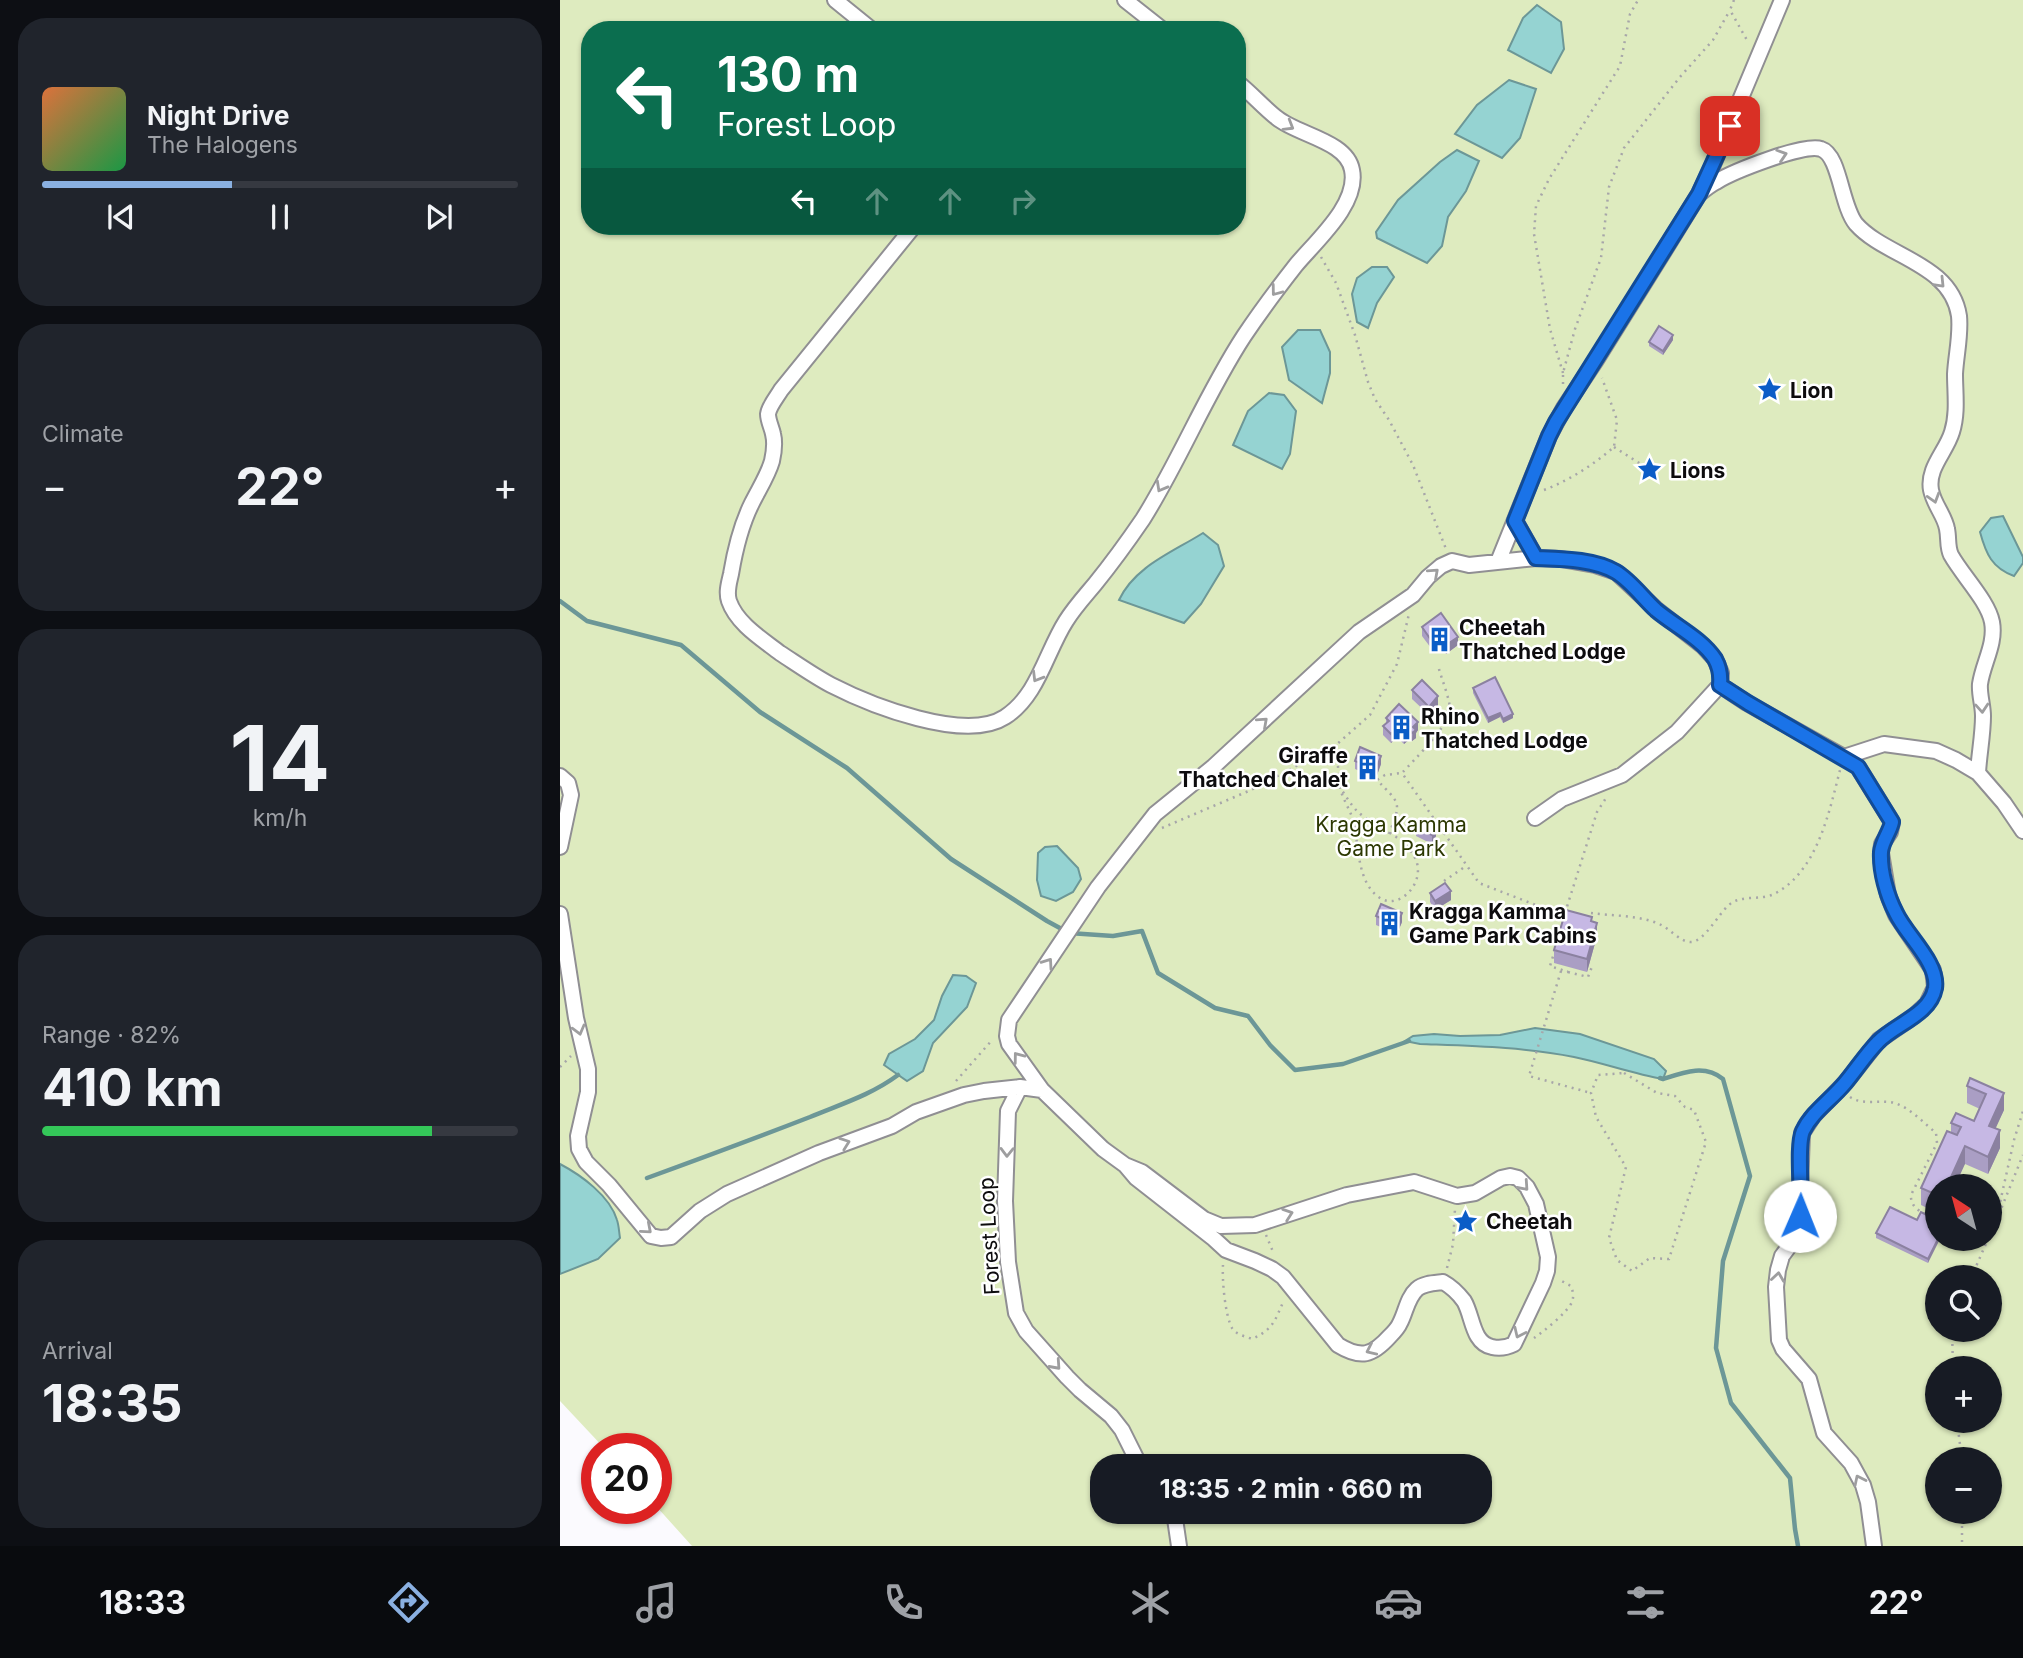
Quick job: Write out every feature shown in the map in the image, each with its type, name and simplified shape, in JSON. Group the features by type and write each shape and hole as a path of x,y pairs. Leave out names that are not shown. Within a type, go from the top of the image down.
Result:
{"lane":[{"path":"835,0 861,21"},
{"path":"1125,0 1152,21"},
{"path":"1498,562 1549,436 1564,408 1699,194 1782,0"},
{"path":"907,235 780,390 771,406 768,414 774,436 774,455 742,526 728,589 729,600 735,612 757,636 828,684 866,702 930,721 959,726 993,723 1005,717 1027,695 1065,621 1113,562 1143,519 1218,377 1245,334 1345,206 1352,187 1352,169 1348,158 1337,148 1296,131 1278,119 1246,90"},
{"path":"1699,194 1736,171 1810,148 1821,149 1829,155 1836,168 1846,208 1855,223 1867,234 1923,267 1951,296 1959,316 1955,373 1956,414 1952,432 1932,471 1931,487 1935,505 1947,527 1950,552 1981,598 1992,621 1993,639 1980,687 1983,715 1978,774"},
{"path":"1515,521 1536,558"},
{"path":"1218,1233 1263,1223 1347,1195 1414,1182 1457,1196 1475,1193 1501,1178 1510,1176 1518,1178 1527,1187 1536,1204 1548,1257 1547,1271 1514,1344 1506,1348 1485,1345 1478,1338 1463,1300 1454,1289 1443,1282 1417,1289 1408,1302 1399,1326 1383,1344 1372,1352 1361,1355 1351,1353 1338,1346 1287,1283 1272,1269 1226,1251 1218,1233 1136,1178 1125,1164 1104,1149 1042,1090 1009,1044 1007,1036 1009,1020 1098,887 1155,814 1213,766 1359,632 1413,595 1428,577 1452,561 1469,565 1536,558 1561,559 1616,572 1657,610 1703,646 1721,673 1720,685 1677,732 1622,775 1562,799 1535,817"},
{"path":"1720,685 1858,767 1892,822 1881,853 1888,895 1896,915 1933,970 1935,987 1927,1004 1879,1040 1813,1116 1802,1133 1800,1224 1778,1270 1779,1340 1783,1349 1808,1379 1824,1433 1850,1463 1863,1485 1874,1546"},
{"path":"1844,757 1884,744 1936,751 1978,774 2004,803 2023,831"},
{"path":"560,776 568,783 571,795 560,847"},
{"path":"560,914 576,1018 588,1069 588,1092 578,1136 579,1149 586,1162 609,1185 651,1236 671,1237 701,1211 757,1179 892,1126 916,1112 984,1091 1020,1087 1042,1090"},
{"name":"Forest Loop","path":"1020,1087 1007,1111 1005,1201 1008,1262 1016,1313 1026,1331 1067,1377 1111,1416 1122,1430 1134,1454"},
{"path":"984,1091 999,1101 1007,1111"},
{"path":"1176,1524 1179,1546"}],"path":[{"path":"1563,373 1550,329 1534,234 1536,206 1549,179 1620,66 1630,14 1638,0"},
{"path":"1563,384 1563,373 1575,328 1601,258 1609,187 1625,148 1713,40 1734,0"},
{"path":"1730,10 1758,61"},
{"path":"1314,245 1336,283 1375,399 1413,465 1452,561"},
{"path":"1524,498 1559,484 1596,463 1614,447 1617,420 1596,360"},
{"path":"1614,447 1650,470"},
{"path":"1158,830 1251,790 1336,745 1370,715 1397,664 1413,595"},
{"path":"1389,834 1398,813 1396,799 1377,780 1390,774 1402,773 1448,717 1450,709 1439,669"},
{"path":"1426,737 1430,741"},
{"path":"1336,745 1341,789 1353,820 1362,871 1371,889 1380,898 1391,901 1404,896 1419,875 1416,859 1407,846 1356,810 1341,789"},
{"path":"1591,913 1659,924 1690,942 1697,940 1722,911 1737,899 1764,898 1777,892 1794,880 1808,863 1820,837 1844,757"},
{"path":"1402,773 1466,866 1483,886 1563,916"},
{"path":"1562,925 1597,812 1622,775"},
{"path":"1444,881 1466,866"},
{"path":"1556,944 1550,966 1588,977 1593,964"},
{"path":"1561,971 1529,1076 1591,1093"},
{"path":"952,1086 993,1039"},
{"path":"1624,1073 1657,1093 1675,1096 1685,1107 1694,1110 1706,1142 1669,1259 1650,1258 1632,1271 1617,1260 1609,1238 1626,1167 1596,1116 1591,1093 1598,1075 1624,1073"},
{"path":"1839,1089 1856,1101 1893,1103 1904,1108 1936,1133 1937,1143 1910,1202 1925,1214"},
{"path":"2002,1194 2023,1111"},
{"path":"2002,1208 2023,1156"},
{"path":"1443,1282 1453,1244 1457,1196"},
{"path":"1226,1251 1222,1268 1223,1287 1233,1329 1239,1335 1252,1339 1272,1326 1278,1316 1287,1283 1265,1234 1263,1223"},
{"path":"1514,1344 1535,1338 1571,1304 1571,1286 1547,1271"},
{"path":"1962,1524 1962,1546"}],"green space":[{"name":"Kragga Kamma Game Park","path":"560,0 2023,0 2023,1546 692,1546 672,1524 672,1433 590,1433 560,1401"}],"water":[{"path":"1537,5 1561,22 1564,49 1551,73 1508,50 1523,18"},
{"path":"1509,80 1536,89 1520,138 1502,158 1455,134 1477,105"},
{"path":"1457,150 1479,161 1466,191 1448,217 1442,246 1427,263 1377,238 1376,232 1398,200"},
{"path":"1372,267 1387,267 1394,277 1377,303 1368,328 1357,322 1352,294 1357,278"},
{"path":"1298,330 1320,330 1330,352 1330,373 1322,403 1289,380 1282,347"},
{"path":"1269,393 1284,395 1296,411 1290,454 1282,469 1233,445 1248,411"},
{"path":"2003,516 2023,557 2023,563 2014,576 2000,569 1991,559 1980,532 1991,518"},
{"path":"1203,533 1218,545 1224,566 1201,604 1184,623 1119,600 1126,588 1145,569"},
{"path":"1057,846 1078,868 1081,879 1073,892 1056,901 1041,896 1037,880 1038,853 1045,847"},
{"path":"953,975 966,976 976,983 967,1007 933,1043 923,1071 907,1081 884,1065 889,1054 915,1039 934,1020"},
{"path":"1535,1028 1580,1034 1654,1059 1666,1071 1663,1079 1585,1059 1536,1051 1405,1041 1413,1036 1500,1035"},
{"path":"560,1164 585,1180 608,1203 617,1220 620,1238 598,1259 560,1274"}],"building":[{"path":"1659,326 1673,335 1663,351 1649,342"},
{"path":"1441,613 1458,637 1446,645 1438,634 1431,640 1422,627"},
{"path":"1495,677 1513,714 1503,719 1500,713 1488,718 1473,688"},
{"path":"1422,680 1438,696 1429,707 1412,690"},
{"path":"1399,704 1418,722 1412,733 1410,730 1404,735 1397,728 1391,734 1383,726 1389,721 1386,718"},
{"path":"1360,747 1381,756 1376,769 1355,761"},
{"path":"1419,820 1436,828 1432,835 1416,828"},
{"path":"1445,883 1451,891 1435,901 1430,893"},
{"path":"1381,904 1402,913 1397,925 1376,916"},
{"path":"1566,910 1592,917 1591,921 1597,923 1587,959 1554,950"},
{"path":"1970,1078 2004,1093 1989,1126 2000,1130 1988,1157 1965,1146 1952,1174 1927,1174 1947,1131 1957,1135 1961,1127 1951,1123 1956,1113 1974,1121 1986,1094 1967,1086"},
{"path":"1890,1207 1917,1220 1921,1212 1925,1214 1925,1251 1932,1251 1928,1259 1876,1233"}],"waterway":[{"path":"560,601 587,621 681,645 760,712 847,768 951,859 1047,921 1069,933 1113,936 1142,931 1158,973 1215,1008 1248,1016 1270,1045 1295,1070 1343,1064 1409,1041"},
{"path":"1660,1078 1702,1071 1716,1074 1723,1079 1750,1176 1723,1261 1716,1348 1731,1403 1790,1478 1798,1546"},
{"path":"647,1178 844,1103 898,1075"}],"place":[{"name":"Lion","path":"1770,390"},
{"name":"Lions","path":"1650,470"},
{"name":"Cheetah Thatched Lodge","path":"1439,639"},
{"name":"Rhino Thatched Lodge","path":"1401,728"},
{"name":"Giraffe Thatched Chalet","path":"1368,767"},
{"name":"Kragga Kamma Game Park Cabins","path":"1389,923"},
{"name":"Cheetah","path":"1466,1221"}],"route":[{"path":"1730,126 1699,194 1556,422 1515,521 1536,558 1561,559 1616,572 1657,610 1703,646 1721,673 1720,685 1858,767 1892,822 1881,853 1888,895 1896,915 1933,970 1935,987 1927,1004 1879,1040 1846,1082 1813,1116 1802,1133 1800,1216"}]}
